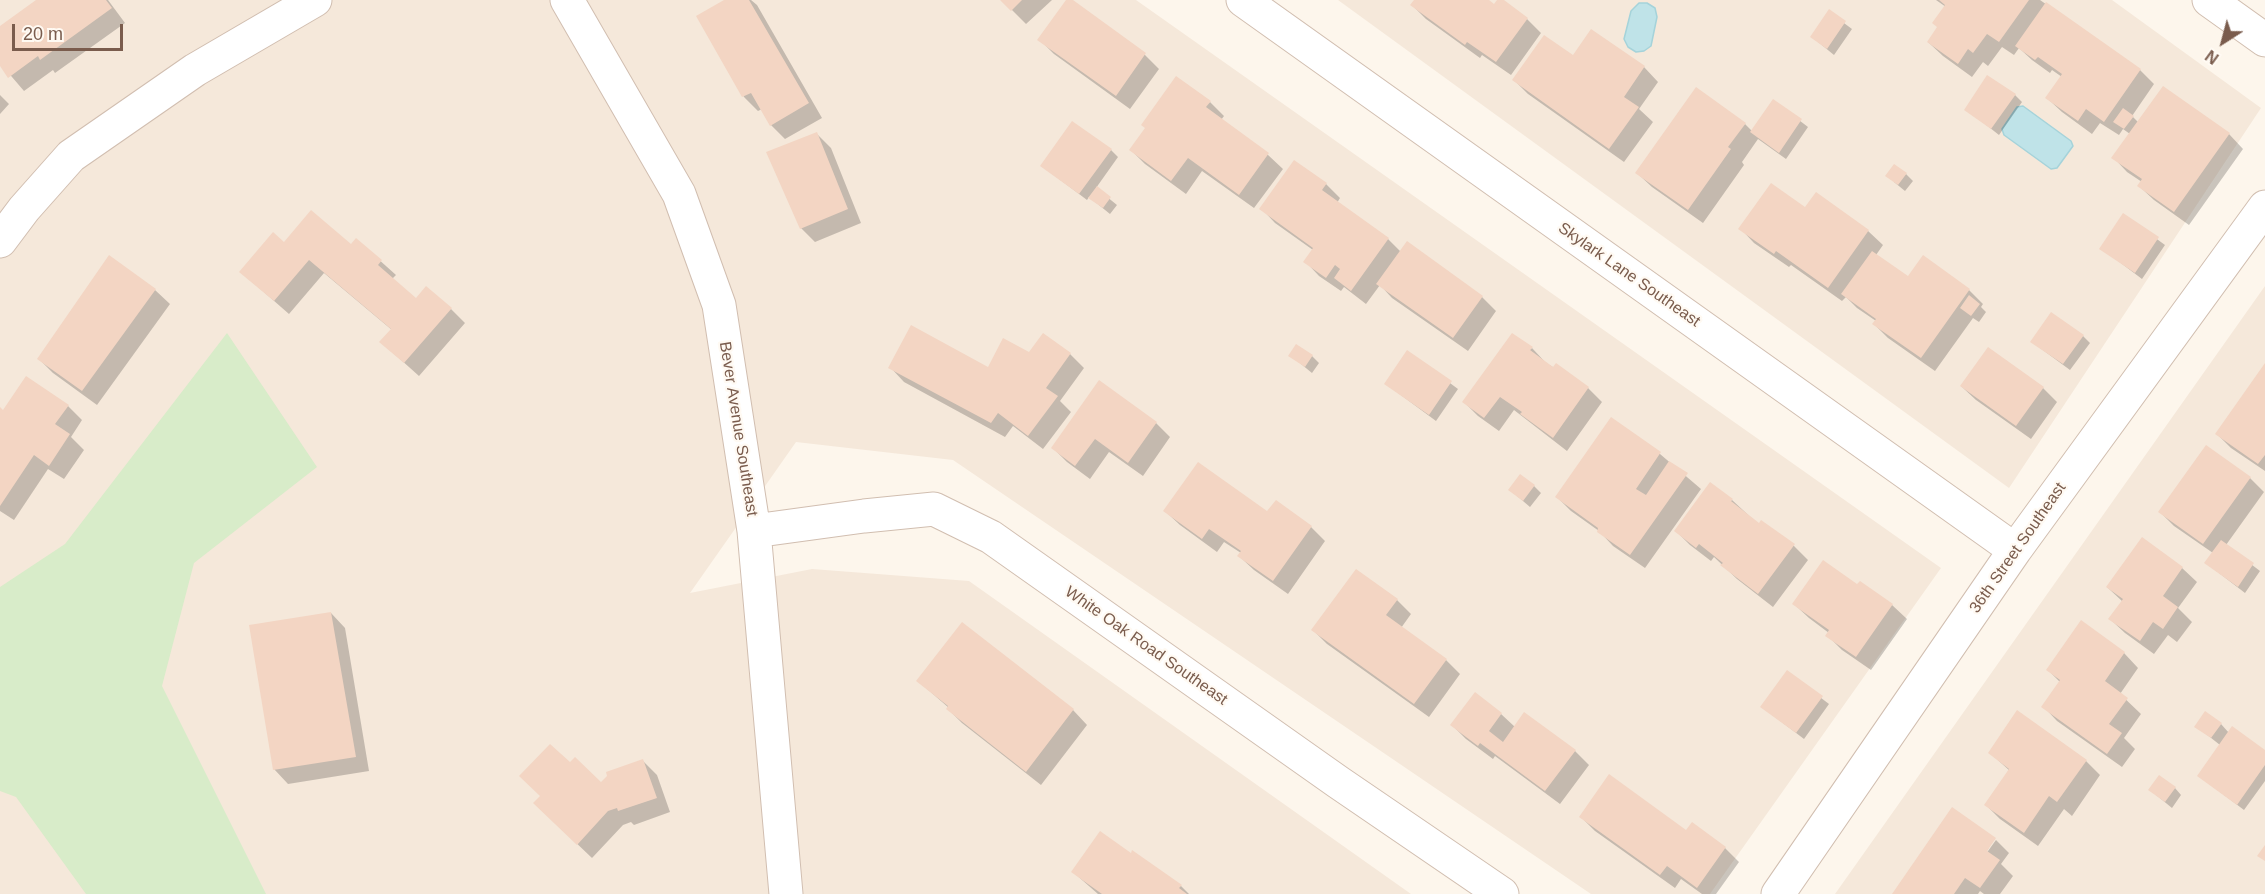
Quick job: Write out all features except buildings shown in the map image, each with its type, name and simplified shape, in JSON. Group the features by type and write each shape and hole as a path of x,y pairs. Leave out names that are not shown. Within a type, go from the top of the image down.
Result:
{"street":[{"path":"0,241 24,209 71,156 195,70 315,0"},
{"name":"Bever Avenue Southeast","path":"567,0 679,194 719,305 754,531 786,894"},
{"name":"Skylark Lane Southeast","path":"1243,0 2015,550"},
{"path":"2209,0 2265,40"},
{"name":"36th Street Southeast","path":"1778,894 2015,550 2265,207"},
{"name":"White Oak Road Southeast","path":"754,531 934,509 991,537 1338,782 1502,894"}],"shaded area":[{"path":"0,0 1136,0 1941,568 1710,894 1591,894 953,460 796,442 690,593 812,569 969,581 1411,894 0,894"},
{"path":"1338,0 2112,0 2261,108 2009,488"},
{"path":"2265,286 2265,894 1835,894"}],"green space":[{"path":"227,333 317,467 194,563 162,686 266,894 86,894 16,797 0,791 0,587 65,544"}],"water":[{"path":"1639,3 1647,3 1655,8 1657,17 1651,46 1644,51 1636,52 1628,47 1624,39 1631,11"},
{"path":"2023,106 2071,141 2073,146 2057,168 2051,169 2004,135 2002,129 2017,107"}]}
